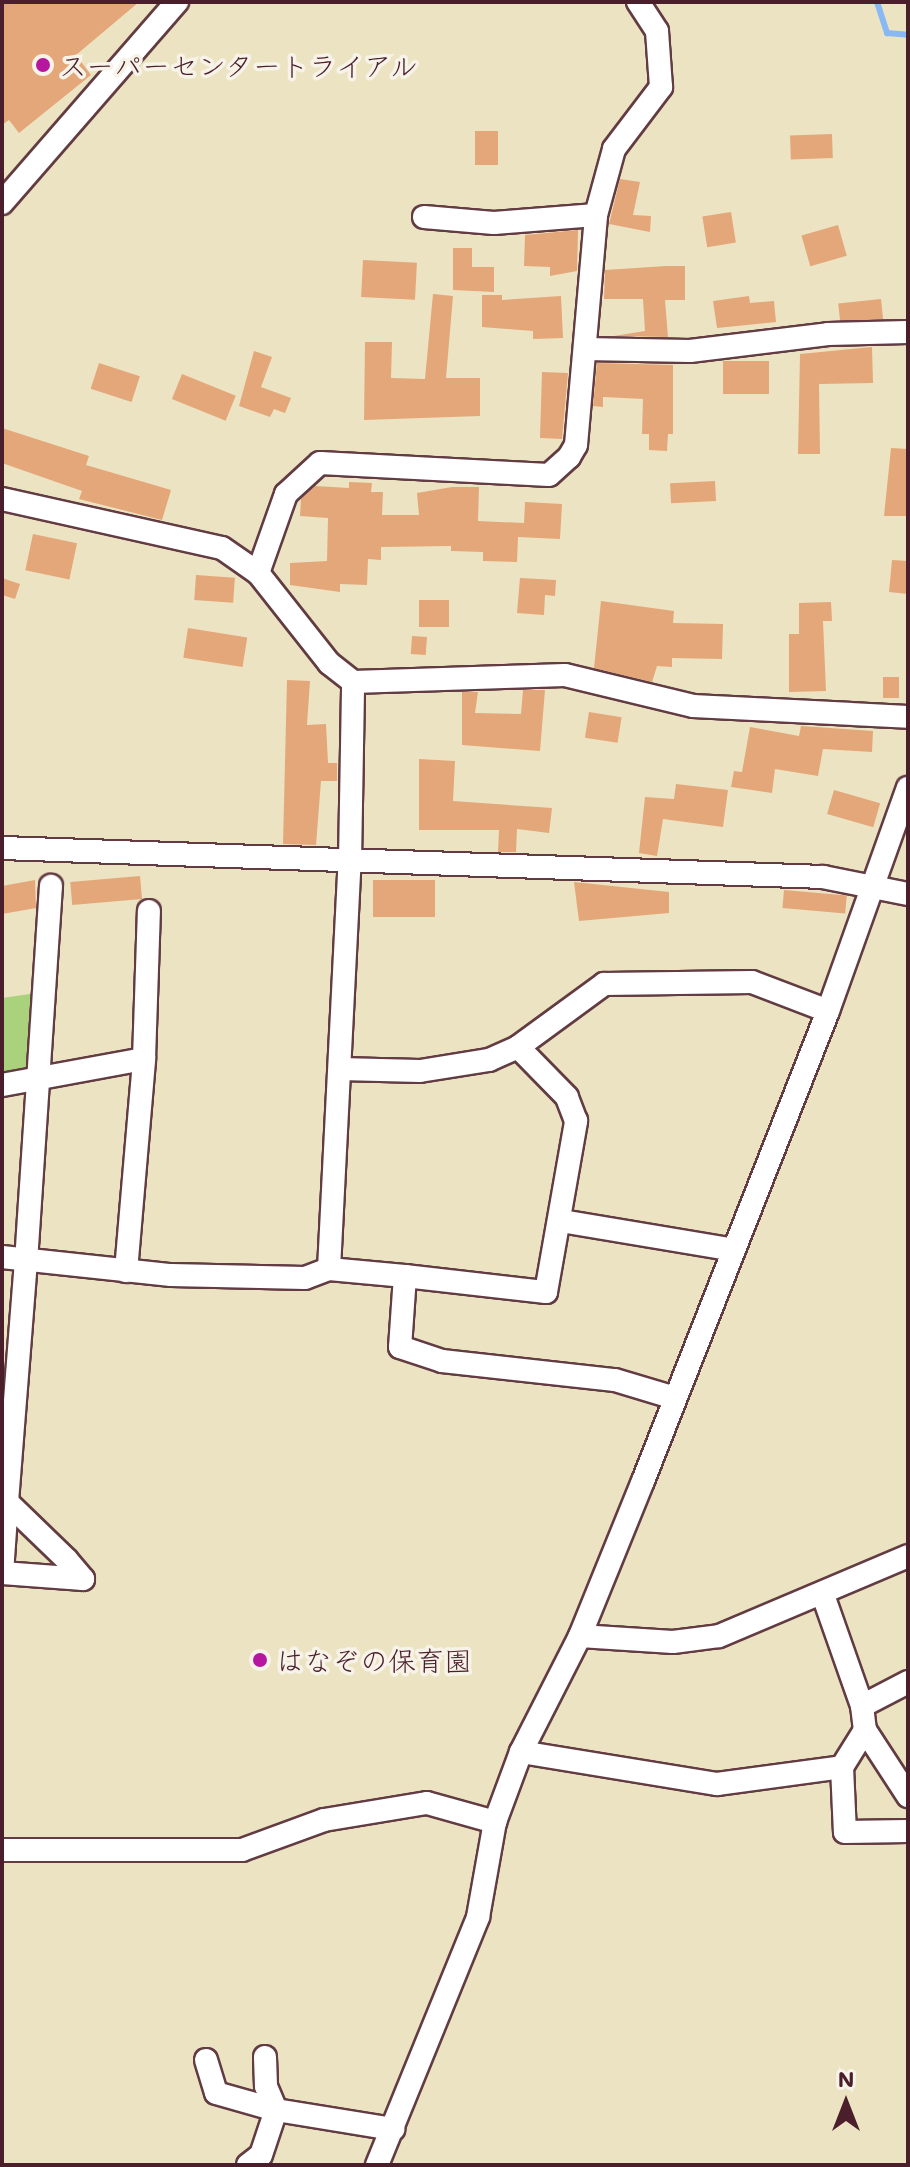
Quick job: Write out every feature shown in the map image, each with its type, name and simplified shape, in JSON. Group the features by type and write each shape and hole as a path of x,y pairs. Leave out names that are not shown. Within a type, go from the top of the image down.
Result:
{"street":[{"path":"2,203 177,2"},
{"path":"258,573 286,494 320,463 549,475 560,468 576,445 596,215 614,149 661,87 657,31 638,2"},
{"path":"424,217 494,223 596,215"},
{"path":"585,349 690,351 828,334 908,332"},
{"path":"2,499 222,548 258,573 329,663 353,682 565,675 693,706 908,717"},
{"path":"329,1269 350,861 353,682"},
{"path":"377,2165 478,1917 495,1822 521,1752 580,1636 828,1011 874,887 904,818 908,788"},
{"path":"2,848 823,877 908,894"},
{"path":"4,1500 26,1262 51,886"},
{"path":"126,1271 144,1059 149,911"},
{"path":"340,1069 446,1069 489,1060 518,1047 604,984 752,982 828,1011"},
{"path":"2,1257 126,1271 305,1278 329,1269 546,1292 561,1221 576,1121 567,1097 518,1047"},
{"path":"2,1085 144,1059"},
{"path":"561,1221 734,1250"},
{"path":"405,1276 400,1347 442,1361 615,1380 675,1398"},
{"path":"580,1636 673,1642 719,1636 823,1595 908,1556"},
{"path":"823,1595 862,1706 865,1730 907,1791"},
{"path":"862,1706 908,1682"},
{"path":"865,1730 842,1767 845,1832 908,1831"},
{"path":"521,1752 717,1784 842,1767"},
{"path":"2,1850 242,1850 324,1820 427,1803 495,1822"},
{"path":"248,2165 261,2155 276,2110 266,2086 265,2057"},
{"path":"206,2060 216,2093 276,2110 393,2129"}],"green space":[{"path":"44,992 38,1080 2,1085 2,998"}],"building":[{"name":"スーパーセンタートライアル","path":"2,2 139,2 76,55 91,75 19,133 9,120 2,125"},
{"path":"475,131 498,131 498,165 475,165"},
{"path":"832,134 833,158 791,159 790,135"},
{"path":"620,179 640,182 633,215 651,216 650,232 609,224"},
{"path":"731,212 736,243 707,247 702,217"},
{"path":"838,225 847,256 810,266 801,235"},
{"path":"578,230 577,271 550,276 550,267 524,266 525,235"},
{"path":"453,248 472,248 472,267 494,267 494,292 453,290"},
{"path":"363,260 417,263 415,300 361,297"},
{"path":"685,266 685,300 665,300 668,337 614,336 645,331 643,299 604,299 605,270"},
{"path":"433,294 453,296 446,378 480,378 480,416 364,420 365,342 392,342 391,378 425,379"},
{"path":"482,295 502,295 502,300 561,296 563,338 533,339 533,331 482,327"},
{"path":"749,296 750,303 774,301 776,322 717,328 713,301"},
{"path":"881,299 883,319 840,323 838,303"},
{"path":"872,347 873,383 819,384 820,454 798,454 800,354"},
{"path":"254,351 272,357 261,387 291,398 285,413 274,409 270,417 239,406"},
{"path":"723,361 769,361 769,394 723,394"},
{"path":"99,363 140,376 132,402 91,389"},
{"path":"597,363 673,365 673,434 668,434 667,451 649,450 649,434 642,434 643,399 603,397 603,407 593,406"},
{"path":"542,372 568,373 562,439 540,438"},
{"path":"182,374 236,396 226,421 172,399"},
{"path":"2,428 89,456 86,465 171,490 162,520 79,499 82,491 2,463"},
{"path":"891,448 908,449 908,516 884,516"},
{"path":"715,481 716,501 671,503 670,483"},
{"path":"349,482 372,483 371,492 383,492 382,515 419,515 417,493 452,487 479,487 478,521 524,523 525,502 562,504 560,539 518,537 517,562 483,561 483,552 451,551 451,546 381,547 381,560 368,559 367,585 340,584 340,592 290,585 290,563 327,561 328,518 300,516 301,499 315,486 349,488"},
{"path":"33,534 77,543 69,580 25,570"},
{"path":"892,560 908,561 908,594 889,592"},
{"path":"196,575 235,578 233,603 194,600"},
{"path":"2,578 20,584 15,599 2,595"},
{"path":"520,578 556,580 555,596 545,595 544,615 517,613"},
{"path":"419,600 449,600 449,627 419,627"},
{"path":"601,601 674,611 673,623 723,624 722,659 672,658 672,667 657,666 652,682 594,668"},
{"path":"831,602 832,621 823,621 826,691 789,692 789,634 799,634 799,603"},
{"path":"188,628 247,637 243,667 183,658"},
{"path":"412,636 427,637 426,655 411,654"},
{"path":"883,677 899,677 899,698 883,698"},
{"path":"287,680 310,681 307,725 326,724 328,763 337,763 337,781 321,781 316,845 283,844"},
{"path":"523,690 545,690 540,751 462,745 462,692 478,692 475,713 521,714"},
{"path":"589,712 622,717 618,743 585,738"},
{"path":"801,726 873,731 872,752 823,749 818,776 775,769 772,793 731,787 734,771 742,772 750,727 799,736"},
{"path":"419,759 455,761 453,801 552,808 549,833 517,829 516,852 498,852 499,830 419,830"},
{"path":"676,784 728,790 723,827 663,819 657,856 639,853 645,797 674,799"},
{"path":"834,790 880,803 873,827 827,814"},
{"path":"140,876 142,899 72,905 70,882"},
{"path":"35,880 36,908 2,914 2,886"},
{"path":"373,880 435,880 435,917 373,917"},
{"path":"574,882 669,892 669,913 579,921"},
{"path":"784,890 847,895 845,913 782,908"}],"waterway":[{"path":"877,2 887,33 908,35"}],"place":[{"name":"スーパーセンタートライアル","path":"43,65"},
{"name":"はなぞの保育園","path":"260,1660"}]}
